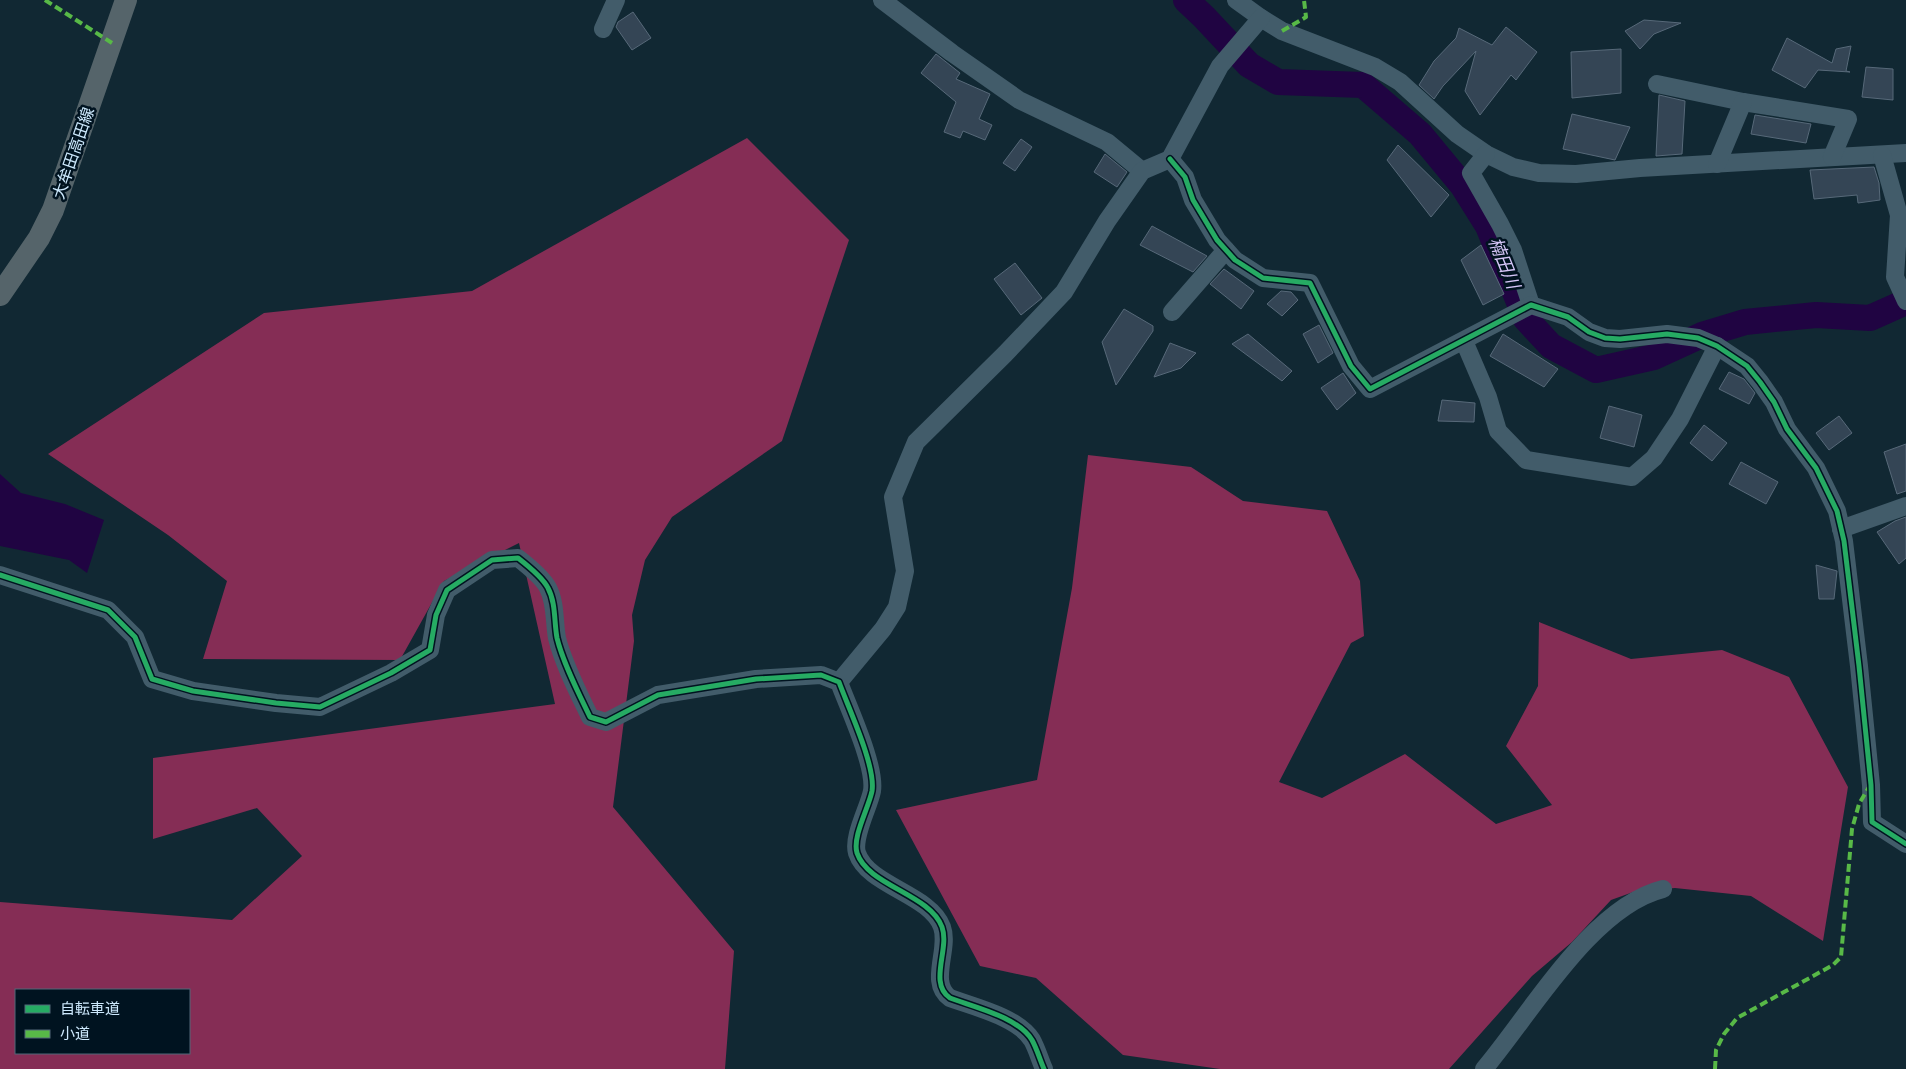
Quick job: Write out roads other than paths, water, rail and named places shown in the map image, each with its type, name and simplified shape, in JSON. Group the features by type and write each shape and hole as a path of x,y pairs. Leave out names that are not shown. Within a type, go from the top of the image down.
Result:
{"main road":[{"name":"大牟田高田線","path":"0,295 39,238 53,210 126,0"}],"street":[{"path":"603,29 616,0"},
{"path":"882,0 952,54 1019,100 1107,142 1142,171"},
{"path":"1236,0 1282,31 1375,67 1400,82 1443,122 1486,154 1513,167 1539,173 1576,174 1906,152"},
{"path":"839,682 883,629 897,607 905,571 892,497 916,442 1005,354 1064,292 1107,221 1142,171 1170,159 1220,66 1261,18"},
{"path":"1657,84 1743,102 1848,119 1832,157"},
{"path":"1717,164 1743,102"},
{"path":"1486,154 1471,173 1513,250 1523,309"},
{"path":"1882,155 1898,216 1895,277 1904,296"},
{"path":"1170,159 1185,177 1193,200 1217,240 1235,260 1263,278 1310,283 1352,366 1370,389 1523,309 1568,317 1590,332 1605,338 1620,339 1640,336 1683,335 1698,338 1717,346 1747,366 1774,402 1788,430 1816,468 1837,511 1859,666 1871,785 1872,822 1906,844"},
{"path":"1172,312 1226,250"},
{"path":"1464,341 1488,398 1498,430 1526,460 1632,477 1654,458 1680,419 1717,346"},
{"path":"1841,529 1906,506"},
{"path":"0,574 108,610 135,636 152,679 193,691 276,703 320,707 391,673 430,650 436,615 447,590 492,560 518,558 531,568 548,587 558,639 576,688 590,717 606,722 658,696 756,679 820,675 839,682 863,745 872,775 872,790 858,834 856,852 863,864 873,873 925,906 938,918 944,938 939,986 943,994 1000,1016 1020,1027 1031,1039 1044,1069"},
{"path":"1484,1069 1582,944 1606,921 1647,893 1663,889"}],"waterway":[{"name":"楠田川","path":"1186,0 1249,65 1278,82 1363,85 1420,134 1463,186 1488,226 1526,319 1551,346 1596,370 1654,357 1702,335 1745,322 1816,315 1870,318 1906,302"}]}
